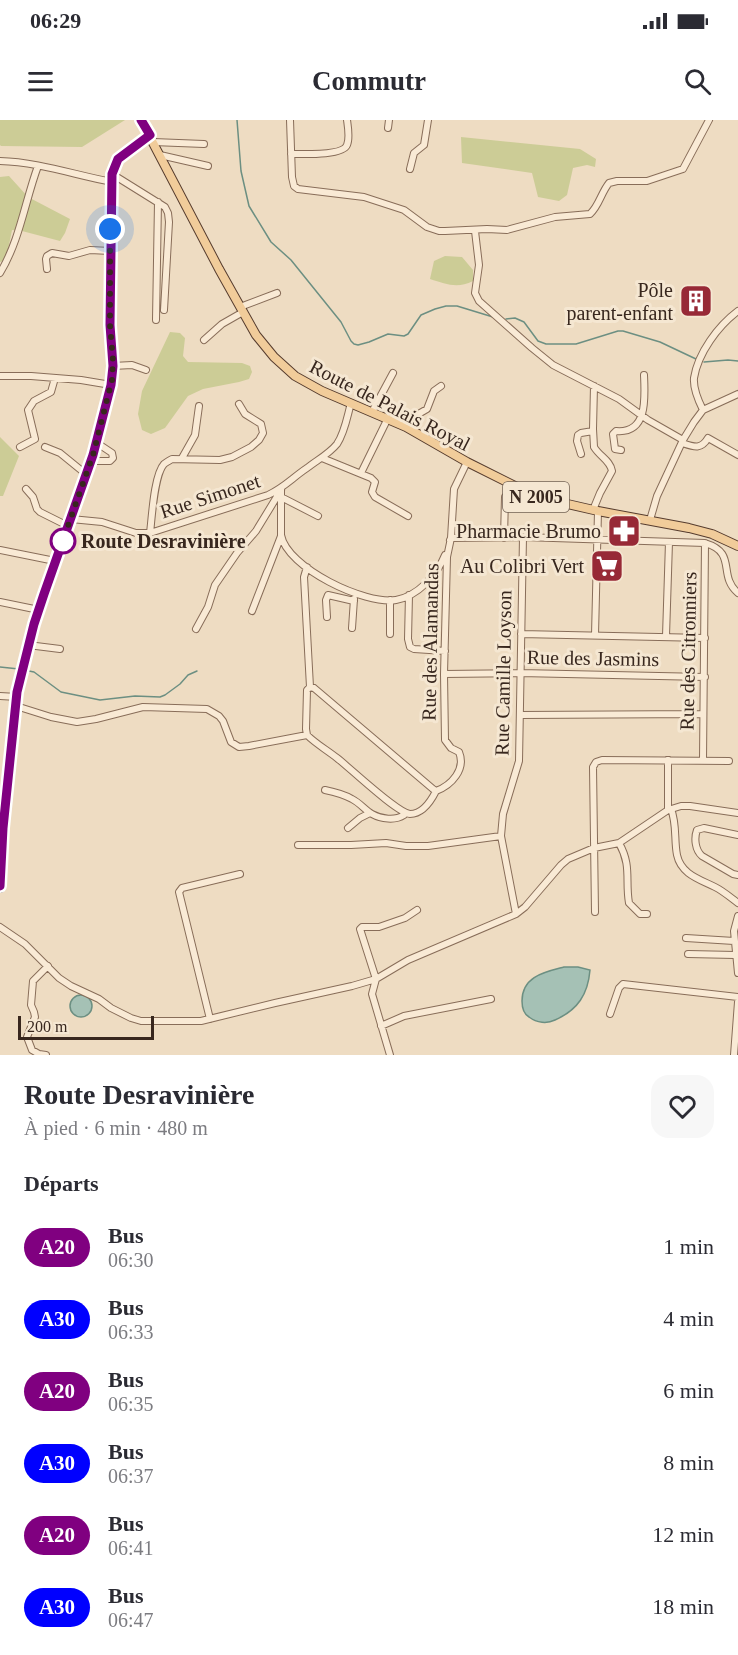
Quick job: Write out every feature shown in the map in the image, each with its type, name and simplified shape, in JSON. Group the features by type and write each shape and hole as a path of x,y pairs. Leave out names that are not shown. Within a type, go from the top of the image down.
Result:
{"main road":[{"name":"N 2005","path":"141,120 151,138"},
{"name":"Route de Palais Royal","path":"151,138 256,335 274,357 295,376 322,391 388,418 467,462 537,497 712,534 738,546"},
{"path":"0,888 1,854 20,677 55,561 87,475 111,385 113,366 110,325 112,178 118,159 151,138"}],"street":[{"path":"290,120 292,183 298,189 364,197 404,210 432,229 446,231 513,230 555,217 590,214 595,210 609,183 647,181 683,169 709,120"},
{"path":"291,154 341,151 347,145 346,120"},
{"path":"388,128 389,120"},
{"path":"410,169 414,153 424,145 428,120"},
{"path":"151,138 204,144"},
{"path":"160,155 208,166"},
{"path":"0,161 15,161 112,178 165,207 169,222 164,310"},
{"path":"0,273 20,227 38,166"},
{"path":"156,320 158,202"},
{"path":"475,231 479,265 475,293 479,301 532,348 553,364 619,399 683,441 698,447 702,446 708,438 738,455"},
{"path":"47,269 47,256 52,254 69,256 90,250 110,250"},
{"path":"204,340 242,309 277,293"},
{"path":"703,410 695,393 694,378 701,357 708,344 738,311"},
{"path":"113,366 134,365 146,370"},
{"path":"372,412 393,373"},
{"path":"621,450 615,449 614,432 632,428 642,416 645,395 644,375"},
{"path":"0,376 81,380 111,385"},
{"path":"20,447 35,439 28,410 34,401 51,392 55,378"},
{"path":"407,428 413,418 427,409 436,389 441,386"},
{"path":"594,386 593,431 596,450 609,461 612,471 596,501 595,635"},
{"path":"650,520 657,496 694,422 703,410 738,394"},
{"name":"Rue Simonet","path":"70,522 102,522 136,533 150,533 268,495 281,493 305,469 336,445 342,434 351,403"},
{"path":"150,533 155,494 162,467 172,459 225,459 251,447 259,440 263,433 261,424 245,414 239,405"},
{"path":"182,458 195,435 199,406"},
{"path":"361,473 388,418"},
{"path":"581,454 577,439 579,435 593,431"},
{"path":"91,461 110,461 113,458 112,453 97,442"},
{"path":"45,447 60,453 87,475"},
{"path":"322,458 374,480 375,485 372,492 375,497 408,516"},
{"name":"Rue des Alamandas","path":"436,791 452,782 460,769 461,762 459,752 451,748 445,740 444,674 447,562 454,489 467,462"},
{"path":"27,489 40,512 70,522"},
{"path":"281,493 318,516"},
{"path":"281,493 281,535 287,548 320,577 366,597 390,600 409,595 426,583 438,568 451,538 523,537 705,543 722,550 726,556 730,585 738,594"},
{"path":"196,629 208,606 215,585 237,553 256,531 281,493"},
{"path":"504,538 505,497"},
{"path":"252,611 281,535"},
{"name":"Rue Camille Loyson","path":"516,914 501,836 503,814 519,760 523,537"},
{"path":"666,636 669,542"},
{"name":"Rue des Citronniers","path":"703,760 705,543"},
{"path":"0,550 55,561"},
{"path":"307,567 304,577 312,687 436,791 422,810 411,814 404,813 307,735 307,690 312,687"},
{"path":"352,628 355,593"},
{"path":"327,617 328,595 354,601"},
{"path":"409,595 408,639 410,646 414,649 445,651"},
{"path":"390,600 390,634"},
{"path":"0,602 39,610"},
{"path":"521,634 705,638"},
{"path":"28,645 60,649"},
{"name":"Rue des Jasmins","path":"444,674 520,673 705,677"},
{"path":"0,696 51,717 77,722 143,707 207,709 219,716 231,742 239,747 307,735"},
{"path":"520,715 703,714"},
{"path":"595,912 593,766 596,762 602,760 729,760"},
{"path":"668,760 670,809 674,816 677,856 682,867 692,876 738,903"},
{"path":"0,766 10,766"},
{"path":"325,790 337,792 352,799 370,813 382,818 401,818 404,813"},
{"path":"0,927 25,945 59,978 131,1018 141,1021 186,1022 210,1019 376,979 408,960 516,914 525,907 561,865 574,856 594,848 620,843 670,809 690,806 738,813"},
{"path":"348,828 370,813"},
{"path":"738,835 704,828 697,830 695,835 698,852 702,856 733,874 738,874"},
{"path":"298,845 386,843 428,846 501,836"},
{"path":"620,843 629,869 629,903 640,914 647,914"},
{"path":"210,1019 179,892 182,888 240,874"},
{"path":"390,1055 372,994 376,979 360,929 379,927 405,918 417,910"},
{"path":"738,916 734,928 738,973"},
{"path":"686,938 734,941"},
{"path":"688,954 735,955"},
{"path":"46,1055 32,1050 27,1037 35,1017 31,1005 33,981 48,966"},
{"path":"610,1014 623,984 738,997"},
{"path":"381,1026 404,1016 491,999"},
{"path":"734,1055 738,1002"}],"green space":[{"path":"0,120 125,120 82,147 1,146"},
{"path":"461,137 580,149 596,159 595,167 587,165 573,168 567,195 559,201 538,197 532,173 462,163"},
{"path":"9,176 28,197 70,219 60,241 12,230 6,260 0,262 0,177"},
{"path":"445,256 462,257 473,270 473,281 457,285 430,279 434,261"},
{"path":"170,332 180,333 185,338 183,356 188,362 242,363 250,366 252,372 249,379 203,389 188,396 165,428 151,434 142,430 138,414 142,391"},
{"path":"0,437 19,456 3,496 0,496"}],"shaded area":[{"path":"564,967 590,970 584,994 576,1006 563,1016 545,1022 532,1019 525,1012 522,1003 526,986 536,976"},
{"path":"81,995 89,998 92,1006 89,1014 81,1017 73,1014 70,1006 73,998"}],"waterway":[{"path":"237,120 241,171 249,206 271,242 291,260 341,322 354,344 369,342 388,334 404,336 408,334 421,315 446,306 457,306 493,317"},
{"path":"506,319 515,318 524,322 538,341 546,344 576,344 623,331 660,342 696,359"},
{"path":"704,362 738,361"},
{"path":"0,667 19,669"},
{"path":"24,670 34,672 61,692 100,700 135,696 160,697 180,684 188,675 197,671"}],"bus line":[{"name":"A20","path":"0,886 3,828 20,677 44,594 86,478 112,380 110,325 112,174 118,159 150,135 141,120"}],"place":[{"name":"Pôle parent-enfant","path":"696,301"},
{"name":"Pharmacie Brumo","path":"624,531"},
{"name":"Route Desravinière","path":"63,541"},
{"name":"Au Colibri Vert","path":"607,566"}],"route":[{"path":"63,541 62,543 99,436 112,380 110,229"}]}
